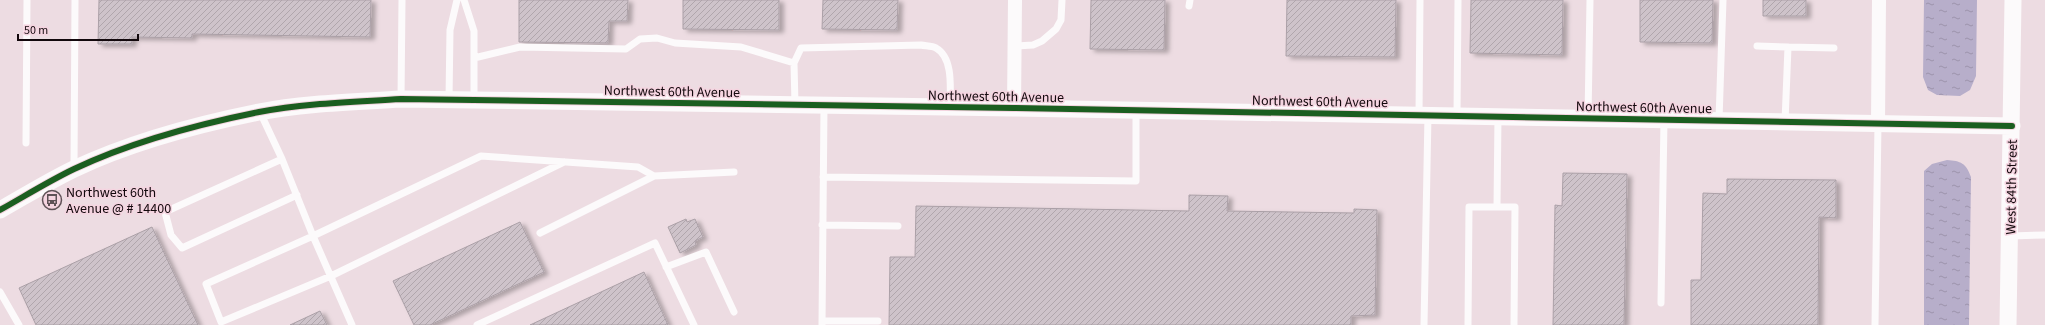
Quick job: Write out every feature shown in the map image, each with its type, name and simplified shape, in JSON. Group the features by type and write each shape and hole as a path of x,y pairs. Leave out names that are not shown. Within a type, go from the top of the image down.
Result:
{"street":[{"path":"1014,108 1015,0"},
{"path":"1878,123 1879,0"},
{"name":"West 84th Street","path":"2008,325 2013,0"},
{"name":"Northwest 60th Avenue","path":"0,210 74,169 133,146 260,112 345,103 401,100 1014,108 2012,126"}],"lane":[{"path":"26,143 27,0"},
{"path":"74,169 75,0"},
{"path":"401,100 402,0"},
{"path":"449,100 450,30 457,0"},
{"path":"464,0 474,31 474,100"},
{"path":"1014,46 1033,45 1042,41 1056,29 1061,20 1062,0"},
{"path":"1420,0 1423,115 1424,325"},
{"path":"1457,116 1458,0"},
{"path":"1588,118 1590,0"},
{"path":"1719,120 1723,0"},
{"path":"474,58 520,47 626,49 640,39 657,38 675,44 741,47 794,63"},
{"path":"795,105 794,63 801,48 921,45 936,48 944,56 949,72 950,107"},
{"path":"1757,46 1834,48"},
{"path":"1785,122 1788,47"},
{"path":"824,106 822,323 878,321"},
{"path":"823,176 1136,181 1136,110"},
{"path":"260,112 298,195 313,236 352,325"},
{"path":"1497,207 1498,116"},
{"path":"1661,303 1664,119"},
{"path":"1875,325 1878,123"},
{"path":"564,162 331,276 221,322 206,284 313,236 481,156 638,167 654,176"},
{"path":"282,159 165,212 171,235 182,248 298,195"},
{"path":"540,233 654,176 734,172"},
{"path":"1468,325 1469,207 1515,207 1514,325"},
{"path":"822,225 898,226"},
{"path":"2010,236 2045,235"},
{"path":"477,325 655,243 694,325"},
{"path":"666,267 706,252 734,312"},
{"path":"1,295 19,325"}],"water":[{"path":"1924,0 1977,0 1976,76 1970,90 1960,96 1937,95 1928,90 1923,77"},
{"path":"1947,160 1959,162 1965,166 1971,177 1969,325 1924,325 1924,171 1932,164"}],"building":[{"path":"99,0 371,0 370,37 192,34 192,38 132,37 132,44 98,44"},
{"path":"519,0 628,0 627,21 609,21 608,43 519,42"},
{"path":"683,0 779,0 779,30 683,29"},
{"path":"823,0 898,0 897,30 822,29"},
{"path":"1091,0 1165,0 1164,50 1090,49"},
{"path":"1287,0 1396,0 1395,57 1286,56"},
{"path":"1471,0 1563,0 1562,55 1470,53"},
{"path":"1640,0 1713,0 1712,43 1640,42"},
{"path":"1763,0 1806,0 1806,16 1763,16"},
{"path":"1563,173 1627,174 1624,325 1553,325 1555,205 1562,206"},
{"path":"1727,179 1836,180 1836,218 1819,217 1818,325 1691,325 1691,280 1701,280 1703,193 1727,194"},
{"path":"1189,195 1228,196 1227,211 1354,213 1354,209 1377,210 1375,315 1351,316 1351,325 889,325 890,257 915,257 916,206 1189,211"},
{"path":"686,219 687,222 695,219 703,237 695,241 696,245 680,253 668,227"},
{"path":"520,222 544,272 430,325 414,325 393,281"},
{"path":"152,227 198,325 36,325 19,288"},
{"path":"644,272 668,325 530,325"},
{"path":"320,311 327,325 290,325"}],"cycle path":[{"path":"0,210 55,178 74,169 118,151 189,128 276,109 330,103 401,99 1014,108 2012,126"}],"place":[{"name":"Northwest 60th Avenue @ # 14400","path":"52,200"}]}
